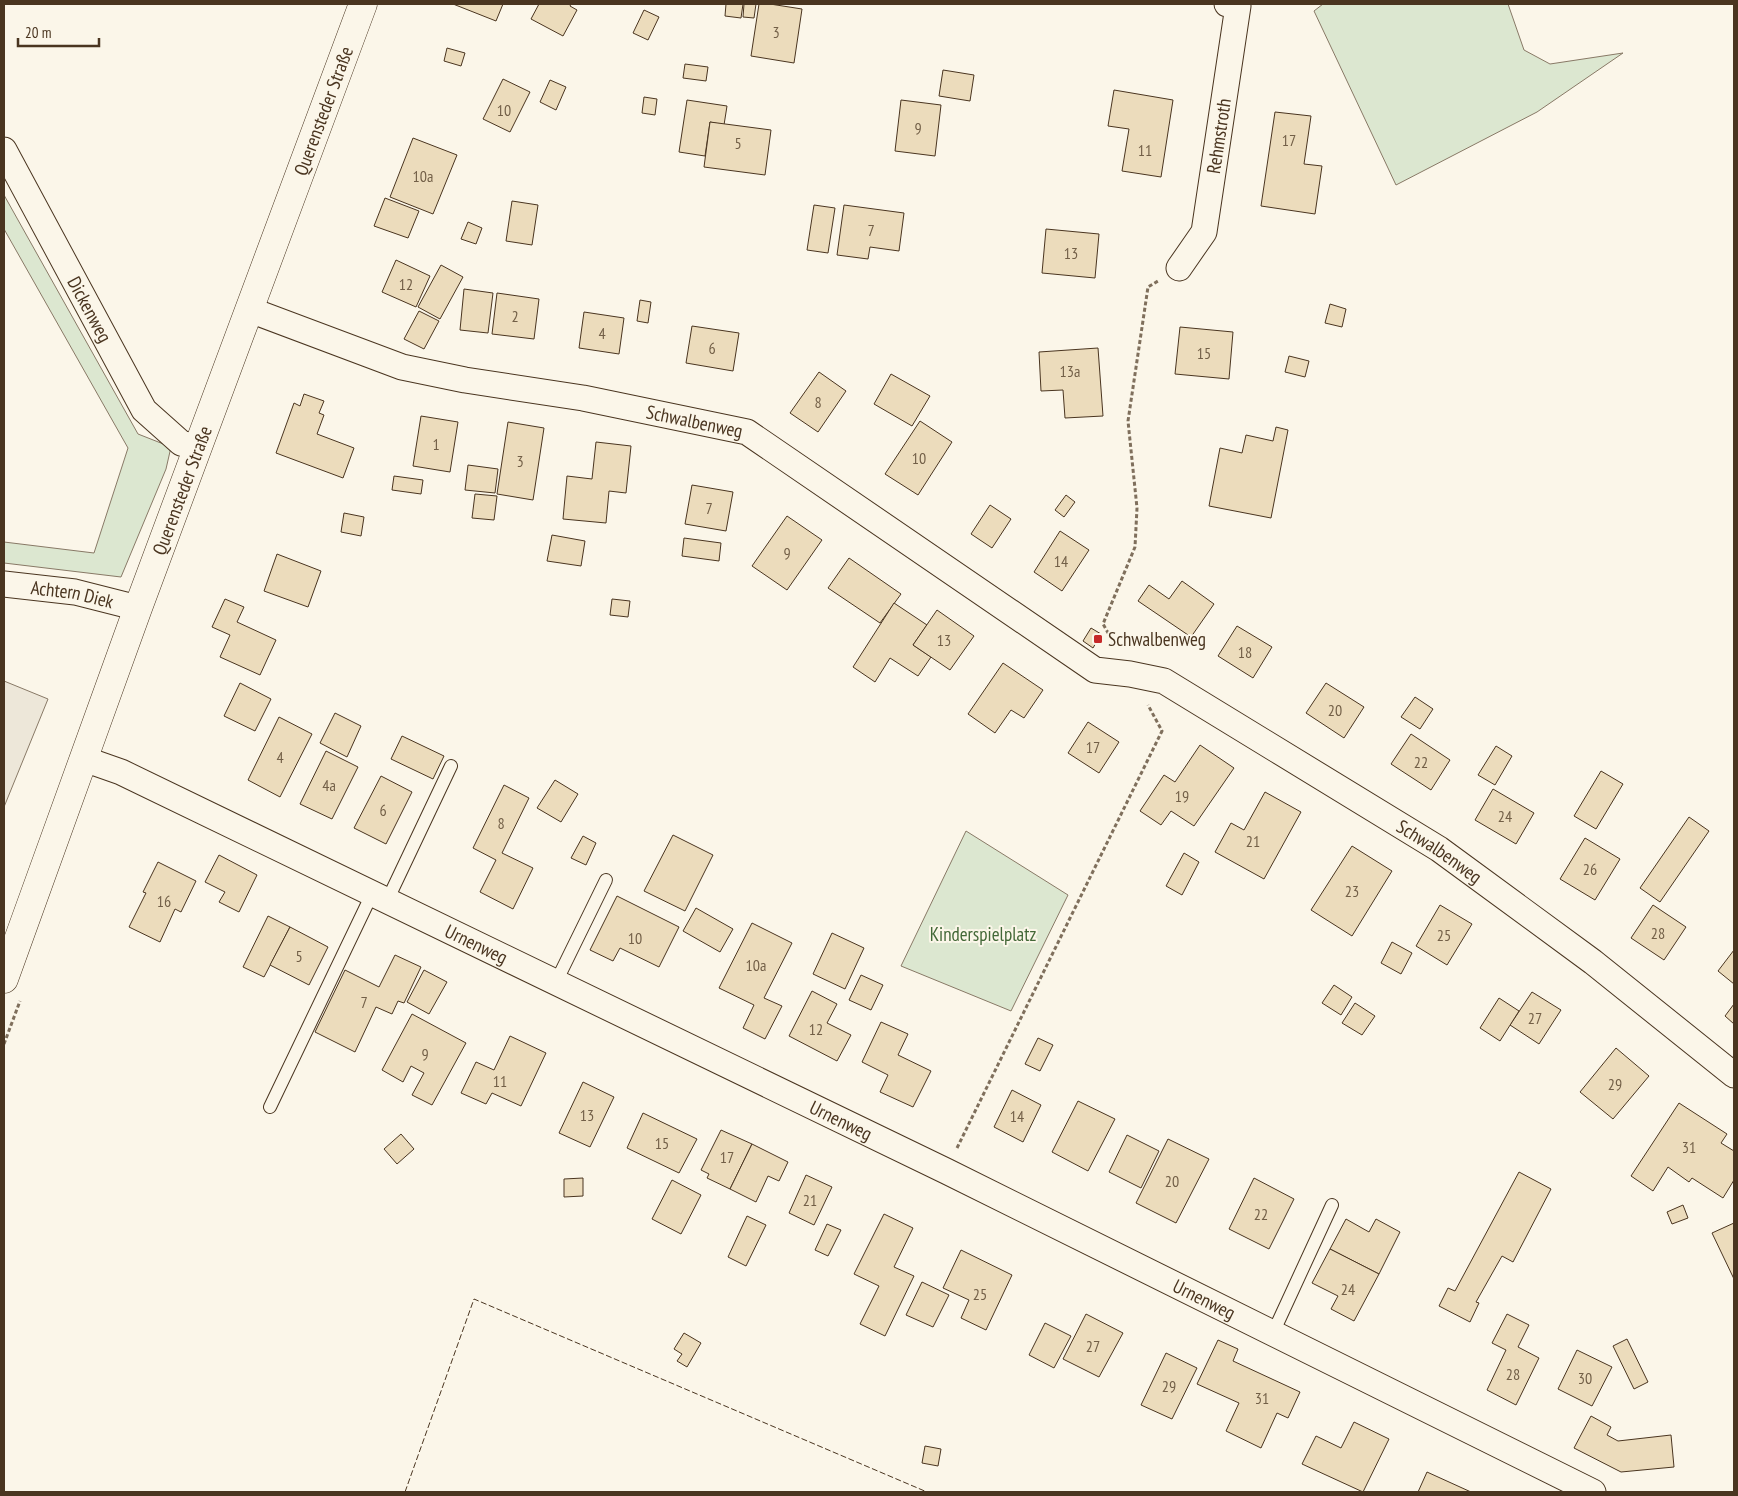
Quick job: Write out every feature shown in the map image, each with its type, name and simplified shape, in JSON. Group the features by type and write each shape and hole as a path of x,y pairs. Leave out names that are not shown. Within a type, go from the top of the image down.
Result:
{"street":[{"name":"Querensteder Straße","path":"4,979 138,608 363,4"},
{"name":"Rehmstroth","path":"1178,268 1204,232 1238,6 1227,4"},
{"name":"Dickenweg","path":"4,150 144,410 181,443 198,448"},
{"name":"Schwalbenweg","path":"250,310 402,367 466,380 583,398 747,432 1095,670 1130,674 1164,681 1439,849 1593,962 1734,1075"},
{"name":"Achtern Diek","path":"4,584 75,592 138,608"},
{"name":"Urnenweg","path":"84,759 121,772 946,1171 1593,1492"}],"lane":[{"path":"270,1107 451,766"},
{"path":"556,982 606,880"},
{"path":"1273,1333 1332,1205"}],"path":[{"path":"946,1171 1162,731 1103,624 1135,547 1137,508 1128,421 1148,287 1178,268"}],"green space":[{"path":"1323,4 1508,4 1524,50 1550,64 1623,53 1537,112 1396,185 1314,11"},
{"path":"4,195 138,434 171,447 166,469 121,577 4,563 4,542 94,553 128,448 4,229"},
{"name":"Kinderspielplatz","path":"966,831 1068,895 1011,1011 901,966"}],"shaded area":[{"path":"4,681 48,699 4,807"}],"building":[{"path":"453,4 503,4 496,21"},
{"path":"539,4 571,4 570,6 577,10 563,36 531,19"},
{"path":"726,4 743,4 741,18 725,16"},
{"path":"744,4 756,4 754,18 743,17"},
{"path":"759,4 802,9 794,63 751,56"},
{"path":"644,10 659,17 648,40 633,33"},
{"path":"447,48 465,53 461,66 444,61"},
{"path":"685,64 708,67 706,81 683,78"},
{"path":"943,70 974,75 970,101 939,96"},
{"path":"503,79 530,92 510,132 483,119"},
{"path":"550,80 566,87 556,110 540,102"},
{"path":"1114,90 1173,100 1161,177 1122,171 1129,129 1108,126"},
{"path":"644,97 657,99 655,115 642,113"},
{"path":"687,100 727,106 724,125 710,122 705,156 679,152"},
{"path":"901,100 941,105 935,156 895,151"},
{"path":"1275,112 1311,116 1304,164 1322,166 1315,214 1261,206"},
{"path":"710,122 771,130 765,175 704,167"},
{"path":"413,138 457,155 433,214 390,197"},
{"path":"385,198 419,211 408,238 374,226"},
{"path":"512,201 538,205 532,245 506,241"},
{"path":"814,205 835,208 828,253 807,250"},
{"path":"844,205 904,213 899,251 870,247 868,259 837,255"},
{"path":"468,222 482,228 476,244 461,239"},
{"path":"1046,229 1099,234 1095,278 1042,273"},
{"path":"396,260 430,276 416,307 382,292"},
{"path":"441,265 463,277 440,319 418,307"},
{"path":"464,289 493,293 488,333 460,330"},
{"path":"497,293 539,299 534,339 492,334"},
{"path":"640,300 651,302 648,323 637,321"},
{"path":"1330,304 1346,309 1342,327 1325,323"},
{"path":"419,311 439,321 424,349 404,339"},
{"path":"584,312 624,318 619,354 579,348"},
{"path":"692,326 739,333 733,371 686,363"},
{"path":"1180,327 1233,332 1229,379 1175,374"},
{"path":"1098,348 1103,416 1065,418 1063,390 1041,391 1039,352"},
{"path":"1289,356 1309,361 1305,377 1285,372"},
{"path":"819,372 846,391 818,432 790,413"},
{"path":"891,374 930,396 912,426 874,404"},
{"path":"304,394 324,401 319,413 324,415 317,434 354,448 343,478 276,453 294,403 300,406"},
{"path":"421,416 458,422 450,472 413,466"},
{"path":"920,421 952,442 918,495 885,474"},
{"path":"508,422 544,428 533,500 497,494"},
{"path":"1276,427 1288,430 1271,518 1209,506 1220,448 1242,453 1246,435 1273,441"},
{"path":"596,442 631,446 626,493 609,491 606,523 563,519 567,476 592,479"},
{"path":"468,465 498,469 495,493 465,490"},
{"path":"394,476 423,480 421,494 392,490"},
{"path":"692,485 733,492 726,531 685,524"},
{"path":"475,494 497,496 494,520 472,518"},
{"path":"1066,495 1075,502 1064,517 1055,510"},
{"path":"990,505 1011,519 992,548 971,534"},
{"path":"344,513 364,517 361,536 341,532"},
{"path":"787,516 822,540 787,590 752,566"},
{"path":"1060,531 1089,550 1062,591 1034,572"},
{"path":"552,535 585,541 581,566 547,561"},
{"path":"684,538 721,543 719,561 682,556"},
{"path":"277,554 321,571 308,607 264,591"},
{"path":"849,558 901,594 880,623 828,588"},
{"path":"1182,581 1214,604 1191,637 1138,601 1149,585 1169,599"},
{"path":"225,599 244,607 237,622 276,640 260,675 220,657 230,635 212,627"},
{"path":"612,599 630,601 628,617 610,615"},
{"path":"894,603 927,625 913,645 931,657 918,676 890,658 875,682 853,667"},
{"path":"937,610 974,636 950,670 913,645"},
{"path":"1237,626 1272,647 1253,678 1218,656"},
{"path":"1091,628 1101,634 1093,648 1083,641"},
{"path":"1003,663 1043,690 1024,718 1011,710 995,733 968,714"},
{"path":"240,683 271,699 255,731 224,716"},
{"path":"1326,683 1364,707 1344,738 1306,713"},
{"path":"1415,697 1433,709 1420,729 1401,717"},
{"path":"335,713 361,726 347,757 320,743"},
{"path":"279,717 312,734 280,797 248,780"},
{"path":"1088,722 1119,742 1099,773 1068,753"},
{"path":"1411,734 1450,760 1431,790 1391,764"},
{"path":"402,736 444,756 433,779 391,759"},
{"path":"1200,745 1234,768 1194,826 1171,811 1161,825 1140,811 1164,775 1175,782"},
{"path":"1496,746 1512,756 1495,785 1478,775"},
{"path":"326,751 358,767 332,819 300,804"},
{"path":"1601,771 1623,784 1596,829 1574,816"},
{"path":"381,776 412,792 386,844 354,828"},
{"path":"555,780 578,794 561,822 537,808"},
{"path":"504,785 529,798 502,853 533,868 513,909 480,892 496,860 473,848"},
{"path":"1493,789 1534,813 1516,844 1475,820"},
{"path":"1265,792 1301,812 1264,879 1215,852 1231,823 1244,830"},
{"path":"1689,817 1709,831 1660,902 1640,888"},
{"path":"673,835 713,855 685,911 644,891"},
{"path":"583,836 596,843 586,865 571,858"},
{"path":"1585,838 1620,859 1595,900 1560,879"},
{"path":"1352,846 1392,871 1352,936 1311,910"},
{"path":"1184,853 1199,862 1182,895 1166,886"},
{"path":"219,855 257,875 239,912 219,902 225,892 205,882"},
{"path":"158,862 196,881 181,912 175,909 160,942 129,927 146,893 143,892"},
{"path":"617,896 679,927 659,967 620,948 613,961 590,950"},
{"path":"1440,905 1472,924 1447,965 1416,946"},
{"path":"1653,905 1686,927 1664,960 1631,938"},
{"path":"696,908 733,929 720,952 683,931"},
{"path":"268,916 290,927 264,977 243,967"},
{"path":"752,923 792,943 764,998 782,1006 765,1039 743,1028 754,1005 719,988"},
{"path":"290,927 328,947 309,985 270,965"},
{"path":"832,933 864,948 845,989 813,974"},
{"path":"1392,942 1412,953 1401,974 1381,963"},
{"path":"1734,950 1734,984 1718,971"},
{"path":"395,955 421,967 404,1003 398,1001 392,1014 376,1007 355,1052 315,1032 345,970 379,987"},
{"path":"424,970 447,982 429,1014 407,1002"},
{"path":"861,975 883,985 871,1010 849,1000"},
{"path":"1334,985 1352,997 1341,1015 1322,1003"},
{"path":"812,991 837,1004 827,1023 851,1035 837,1061 789,1036"},
{"path":"1532,992 1561,1010 1539,1044 1510,1025"},
{"path":"1499,998 1519,1011 1500,1041 1480,1028"},
{"path":"1355,1003 1375,1016 1362,1035 1342,1023"},
{"path":"1734,1004 1734,1024 1725,1016"},
{"path":"412,1014 466,1043 432,1105 412,1095 424,1073 411,1066 403,1082 382,1070"},
{"path":"881,1022 908,1034 898,1055 931,1071 913,1107 880,1092 888,1075 862,1062"},
{"path":"510,1036 546,1053 521,1106 492,1093 486,1104 461,1093 476,1062 494,1070"},
{"path":"1038,1038 1053,1045 1040,1071 1025,1064"},
{"path":"1616,1048 1649,1076 1613,1119 1580,1092"},
{"path":"583,1082 614,1097 590,1147 559,1133"},
{"path":"1012,1090 1041,1105 1023,1142 994,1127"},
{"path":"1078,1101 1115,1119 1088,1171 1052,1152"},
{"path":"1679,1103 1727,1134 1721,1143 1734,1151 1734,1180 1723,1198 1692,1178 1689,1182 1668,1167 1653,1191 1631,1176"},
{"path":"643,1113 697,1139 679,1173 627,1148"},
{"path":"721,1130 752,1144 730,1189 707,1178 709,1174 701,1170"},
{"path":"401,1134 414,1149 397,1164 384,1149"},
{"path":"1127,1135 1159,1151 1141,1188 1109,1172"},
{"path":"1168,1139 1209,1159 1176,1223 1136,1203"},
{"path":"752,1144 788,1162 779,1181 768,1176 756,1202 730,1189"},
{"path":"1519,1172 1551,1189 1513,1262 1502,1256 1476,1302 1479,1303 1470,1322 1439,1306 1448,1288 1455,1291"},
{"path":"806,1175 832,1187 814,1225 789,1213"},
{"path":"583,1178 583,1196 564,1197 564,1179"},
{"path":"1254,1178 1294,1199 1269,1249 1229,1229"},
{"path":"672,1180 701,1195 681,1234 652,1219"},
{"path":"1683,1205 1688,1218 1672,1224 1667,1212"},
{"path":"884,1214 913,1228 894,1267 914,1276 885,1336 860,1324 879,1286 854,1274"},
{"path":"747,1216 766,1225 746,1266 728,1257"},
{"path":"1346,1219 1369,1232 1376,1219 1400,1232 1379,1274 1330,1249"},
{"path":"1734,1223 1734,1279 1712,1233"},
{"path":"827,1224 841,1230 828,1256 815,1250"},
{"path":"1330,1249 1379,1274 1354,1321 1331,1309 1338,1296 1312,1283"},
{"path":"961,1250 1012,1275 986,1330 961,1318 969,1300 943,1288"},
{"path":"922,1282 949,1295 933,1327 906,1315"},
{"path":"1086,1314 1123,1333 1099,1377 1063,1359"},
{"path":"1507,1314 1529,1325 1518,1347 1539,1358 1516,1405 1487,1390 1506,1350 1492,1343"},
{"path":"1045,1323 1071,1336 1054,1368 1029,1355"},
{"path":"684,1333 701,1343 687,1367 677,1361 682,1354 674,1349"},
{"path":"1627,1339 1648,1382 1634,1389 1613,1346"},
{"path":"1218,1340 1238,1349 1233,1361 1300,1392 1288,1418 1277,1413 1261,1448 1226,1431 1239,1403 1197,1384"},
{"path":"1577,1350 1612,1367 1592,1406 1558,1389"},
{"path":"1166,1353 1197,1368 1172,1419 1141,1405"},
{"path":"1591,1416 1611,1427 1607,1435 1618,1441 1671,1435 1674,1467 1621,1472 1574,1448"},
{"path":"1354,1422 1389,1439 1363,1492 1302,1464 1316,1436 1341,1448"},
{"path":"925,1446 941,1449 938,1466 922,1463"},
{"path":"1427,1472 1471,1492 1418,1492"}],"fence":[{"path":"405,1492 474,1299 927,1492"}],"place":[{"name":"Schwalbenweg","path":"1098,639"}]}
